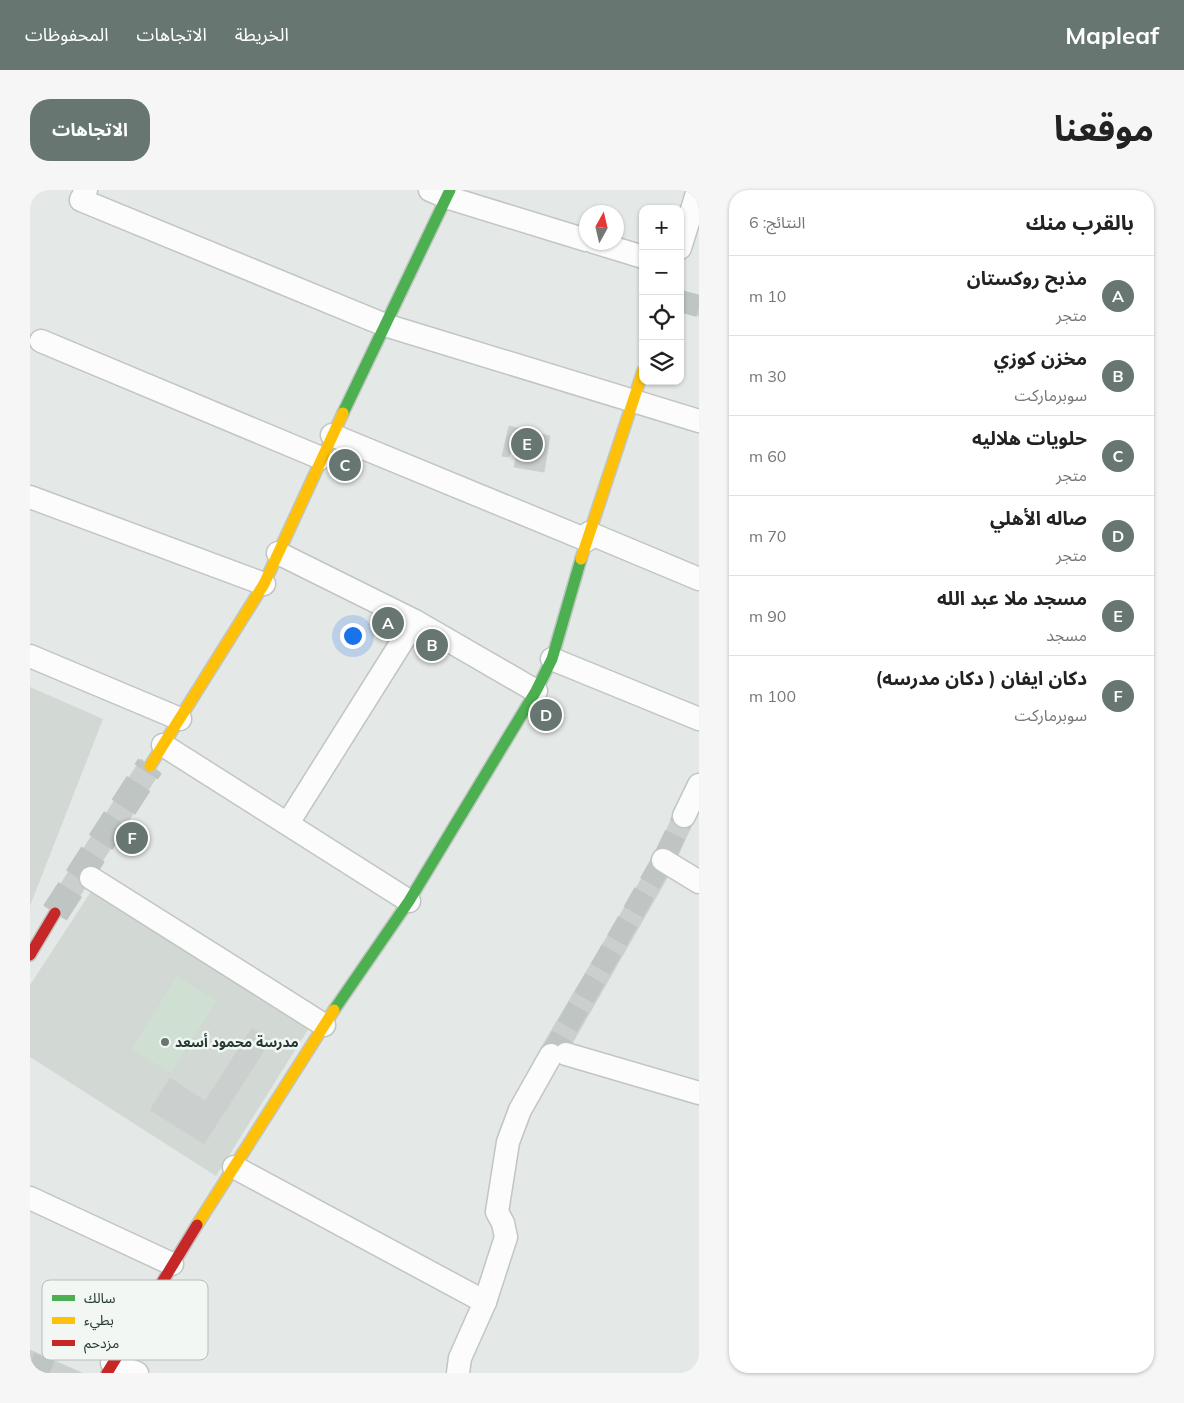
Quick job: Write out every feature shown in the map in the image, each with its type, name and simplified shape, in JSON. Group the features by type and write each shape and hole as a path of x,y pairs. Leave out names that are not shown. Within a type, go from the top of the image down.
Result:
{"street":[{"path":"86,190 80,200 385,325 699,421"},
{"path":"684,235 698,190"},
{"path":"150,766 264,584 321,458 385,325 442,192 579,238"},
{"path":"620,250 639,256"},
{"path":"41,342 321,458"},
{"path":"162,1280 324,1025 409,901 536,691 552,659 588,537 639,384"},
{"path":"332,435 699,579"},
{"path":"30,497 264,584"},
{"path":"278,553 415,621 536,691"},
{"path":"288,823 415,621"},
{"path":"30,656 180,719"},
{"path":"552,659 699,719"},
{"path":"163,745 409,901"},
{"path":"684,816 699,785"},
{"path":"663,860 699,882"},
{"path":"91,878 324,1025"},
{"path":"30,955 44,923"},
{"path":"458,1373 460,1358 485,1302 506,1237 503,1224 497,1212 508,1142 520,1110 558,1054 699,1093"},
{"path":"234,1167 485,1302"},
{"path":"30,1198 172,1264"},
{"path":"110,1368 137,1373"}],"shaded area":[{"path":"30,687 103,719 30,906"},
{"name":"مدرسة محمود أسعد","path":"92,890 309,1028 216,1176 30,1057 30,985"}],"green space":[{"path":"177,976 216,1001 171,1073 132,1049"}],"building":[{"path":"684,293 699,297 699,316 684,312"},
{"path":"509,426 550,436 544,472 514,467 517,453 510,452 509,457 502,456"},
{"path":"141,759 160,772 65,919 46,907"},
{"path":"675,811 694,820 671,871 566,1054 551,1055 541,1048 655,856"},
{"path":"252,1028 271,1040 204,1144 150,1110 170,1078 205,1101"},
{"path":"30,1350 42,1355 42,1360 53,1360 82,1373 33,1373 30,1371"}],"tunnel":[{"path":"684,302 699,306"},
{"path":"55,913 150,766"},
{"path":"551,1055 663,860 684,816"},
{"path":"30,1363 52,1373"}],"traffic: fast":[{"path":"343,413 450,190"},
{"path":"334,1010 409,901 536,691 552,659 581,559"}],"traffic: slow":[{"path":"581,559 639,383"},
{"path":"150,766 264,584 343,413"},
{"path":"197,1225 334,1010"}],"traffic: jam":[{"path":"30,955 55,913"},
{"path":"164,1280 197,1225"},
{"path":"107,1373 115,1360"}],"place":[{"name":"مسجد ملا عبد الله","path":"527,444"},
{"name":"حلويات هلاليه","path":"345,465"},
{"name":"مذبح روكستان","path":"388,623"},
{"name":"مخزن كوزي","path":"432,645"},
{"name":"صاله الأهلي","path":"546,715"},
{"name":"دكان ايفان ( دكان مدرسه)","path":"132,838"},
{"name":"مدرسة محمود أسعد","path":"165,1042"}]}
